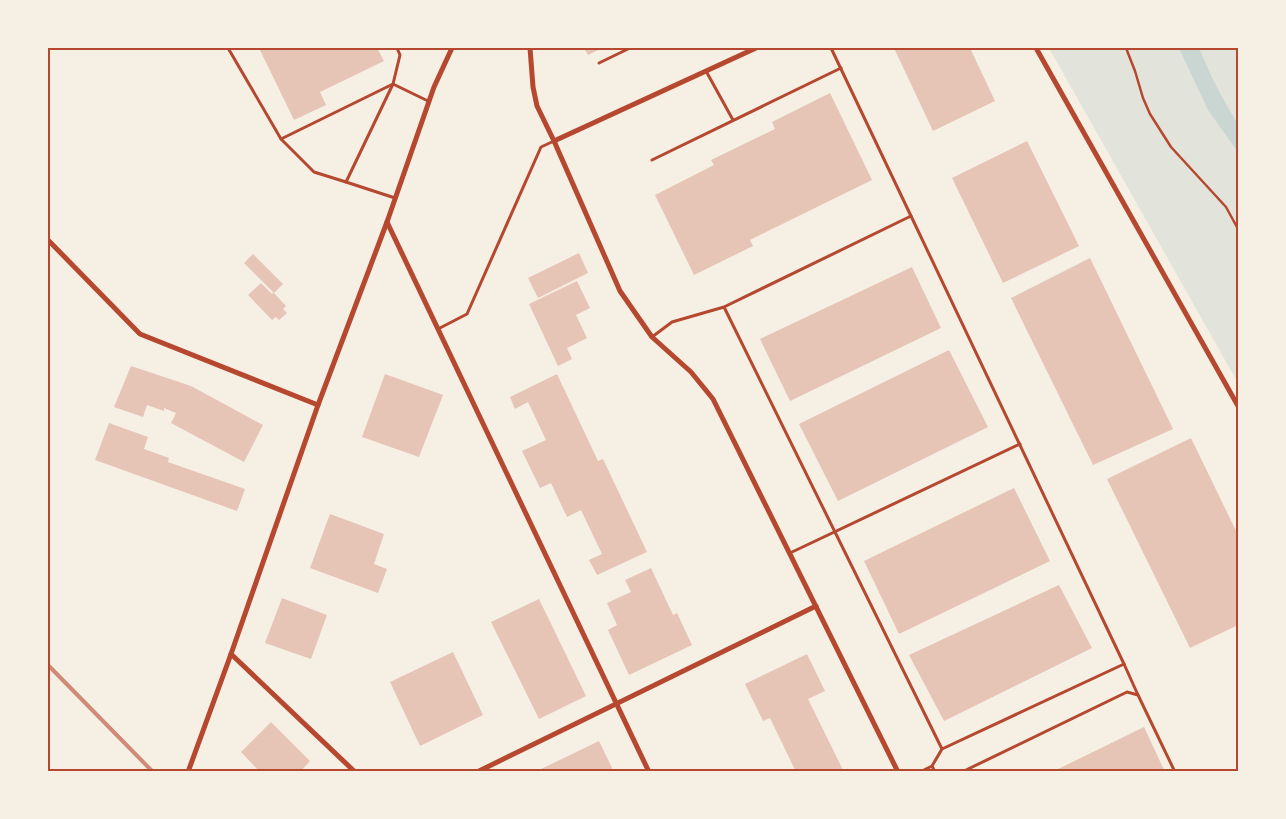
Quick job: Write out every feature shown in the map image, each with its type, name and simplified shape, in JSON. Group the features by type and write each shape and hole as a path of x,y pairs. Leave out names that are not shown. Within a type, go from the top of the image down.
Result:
{"street":[{"path":"188,772 318,405 387,222 434,87 452,48"},
{"path":"530,48 537,106 620,290 652,337 692,372 714,399 898,772"},
{"path":"554,141 706,71 748,49 756,48"},
{"path":"1036,48 1238,406"},
{"path":"387,222 650,772"},
{"path":"48,240 140,334 318,405"},
{"path":"477,772 816,606"},
{"path":"231,654 355,772"}],"lane":[{"path":"228,48 281,139 314,172 395,198"},
{"path":"346,182 392,84 400,55 397,48"},
{"path":"599,62 630,48"},
{"path":"832,48 1175,772"},
{"path":"652,160 841,68"},
{"path":"706,71 734,120"},
{"path":"281,139 392,84"},
{"path":"392,84 429,102"},
{"path":"438,329 467,314 541,147 554,141"},
{"path":"652,337 672,322 724,307 911,216"},
{"path":"724,307 942,749"},
{"path":"790,553 1020,444"},
{"path":"920,772 932,766 942,749 1124,664"},
{"path":"962,772 1127,692 1138,695"},
{"path":"932,766 935,772"}],"path":[{"path":"1126,48 1150,114 1171,147 1226,207 1238,229"}],"shaded area":[{"path":"1049,48 1238,48 1238,383"},
{"path":"1179,48 1199,48 1212,78 1238,124 1238,152 1208,110"}],"building":[{"path":"259,48 377,48 384,61 320,92 326,105 294,120"},
{"path":"584,48 602,48 588,55"},
{"path":"894,48 970,48 995,101 933,131"},
{"path":"830,93 872,180 750,240 753,246 694,275 655,195 714,165 711,160 775,129 772,122"},
{"path":"1027,141 1079,246 1003,283 952,178"},
{"path":"579,253 588,273 538,298 528,278"},
{"path":"253,254 283,284 274,293 244,263"},
{"path":"1090,258 1173,429 1093,465 1011,298"},
{"path":"912,267 941,328 790,401 760,339"},
{"path":"577,281 590,308 576,315 587,338 567,348 572,359 558,366 529,304"},
{"path":"261,283 272,294 273,292 286,306 283,309 287,313 279,320 276,317 272,320 248,295"},
{"path":"949,350 988,427 838,501 799,424"},
{"path":"131,366 191,386 263,425 244,462 171,423 176,413 164,408 164,411 147,405 143,417 114,407"},
{"path":"385,374 443,395 419,457 362,437"},
{"path":"557,374 598,461 603,459 647,552 597,575 589,560 602,554 581,510 567,517 551,483 540,488 522,451 546,440 528,402 515,409 510,397"},
{"path":"109,423 148,437 144,449 169,458 168,462 245,489 237,511 95,460"},
{"path":"1191,438 1238,535 1238,625 1190,648 1107,479"},
{"path":"1014,488 1050,561 899,634 864,561"},
{"path":"330,514 384,534 374,564 387,569 378,593 310,568"},
{"path":"651,568 673,615 677,613 692,645 629,675 608,630 617,625 607,603 631,592 625,580"},
{"path":"1059,585 1092,648 944,721 909,655"},
{"path":"282,598 327,615 311,659 265,643"},
{"path":"539,599 586,696 539,719 491,622"},
{"path":"453,652 483,715 420,746 390,682"},
{"path":"807,654 825,691 808,699 844,772 796,772 770,718 763,721 745,684"},
{"path":"271,722 310,761 300,772 260,772 241,752"},
{"path":"1144,727 1165,772 1052,772"},
{"path":"599,741 614,772 535,772"}],"railway":[{"path":"48,665 153,772"}]}
